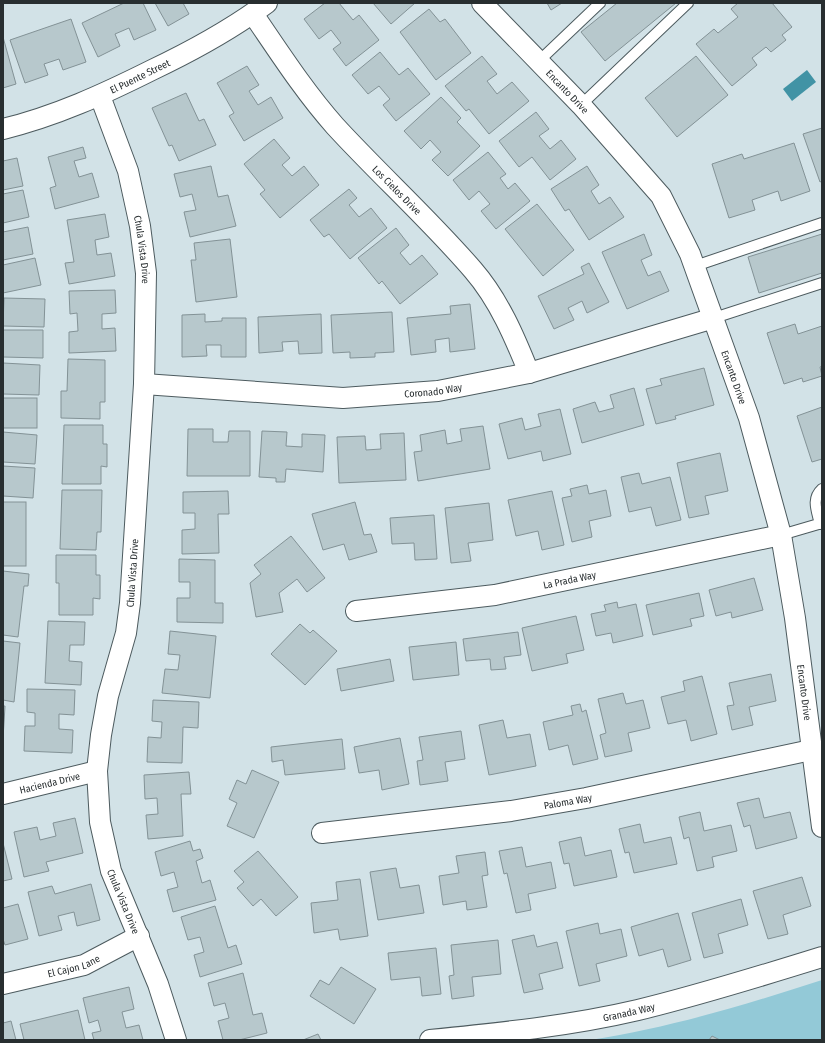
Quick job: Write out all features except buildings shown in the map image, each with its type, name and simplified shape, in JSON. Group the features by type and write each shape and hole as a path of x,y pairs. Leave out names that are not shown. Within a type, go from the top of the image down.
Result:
{"street":[{"name":"Encanto Drive","path":"482,3 581,105 661,196 677,225 695,266 749,418 781,535 794,618 822,827"},
{"name":"El Puente Street","path":"3,129 54,114 100,96 184,55 260,8"},
{"name":"Los Cielos Drive","path":"260,8 304,90 336,126 474,271 499,308 530,374"},
{"name":"Chula Vista Drive","path":"100,96 128,171 140,226 146,273 144,384 130,603 126,634 108,696 97,771 100,822 111,871 139,936 168,1013 176,1040"},
{"name":"Coronado Way","path":"144,384 343,398 438,391 530,374 714,318"},
{"name":"La Prada Way","path":"356,611 494,595 781,535"},
{"name":"Paloma Way","path":"322,833 511,811 586,798 811,750"},
{"name":"Hacienda Drive","path":"3,794 97,771"},
{"name":"El Cajon Lane","path":"3,984 84,965 139,936"},
{"name":"Granada Way","path":"430,1040 523,1031 637,1010 743,982 822,957"}],"lane":[{"path":"539,61 600,3"},
{"path":"581,105 688,3"},
{"path":"695,266 822,223"},
{"path":"714,318 822,283"},
{"path":"781,535 821,523 815,500 818,493 822,489"}],"shaded area":[{"path":"807,70 816,82 792,101 783,89"},
{"path":"822,980 822,1040 590,1040 679,1022 766,998"}]}
